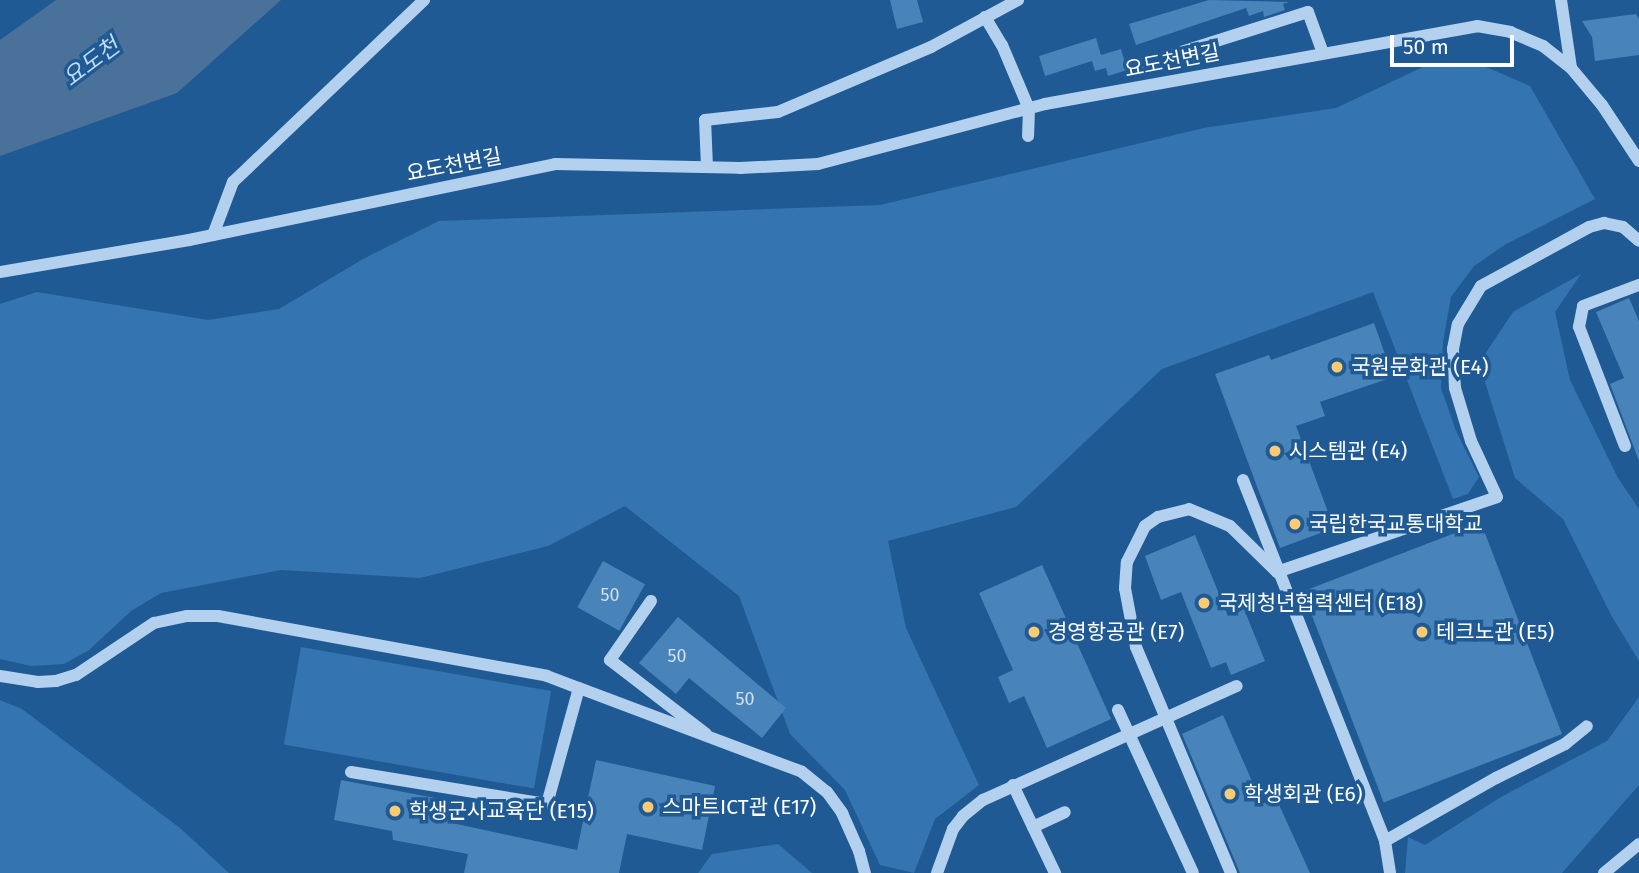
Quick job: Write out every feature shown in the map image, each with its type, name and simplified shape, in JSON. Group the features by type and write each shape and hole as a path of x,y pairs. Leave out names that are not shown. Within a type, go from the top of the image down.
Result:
{"street":[{"path":"213,235 233,182 424,0"},
{"path":"706,167 705,120 778,113 931,47 1018,0"},
{"path":"1561,0 1571,68"},
{"name":"요도천변길","path":"1140,65 1308,12 1323,53"},
{"path":"985,17 1002,45 1029,109 1028,136"},
{"name":"요도천변길","path":"0,272 213,235 555,164 706,167 818,164 1029,109 1477,26 1510,32 1543,46 1571,68 1602,105 1639,161"},
{"path":"1278,572 1497,497 1471,441 1455,388 1453,349 1458,324 1481,286 1589,227 1604,223 1623,227 1639,241"},
{"path":"1625,446 1579,327 1583,306 1639,285"},
{"path":"1243,480 1385,841 1390,873"},
{"path":"1231,873 1136,646 1125,588 1127,562 1146,526 1158,517 1189,509 1210,515 1230,526 1278,572"},
{"path":"651,601 610,660 715,741"},
{"path":"0,676 38,682 56,681 76,675 154,622 187,616 218,616 547,676 715,741 779,761 802,772 828,792 842,813 859,851 865,873"},
{"path":"937,873 953,829 962,816 983,800 1237,686"},
{"path":"351,772 547,804 579,688"},
{"path":"1118,710 1193,873"},
{"path":"1385,841 1496,778 1565,744 1587,726"},
{"path":"1013,785 1055,873"},
{"path":"1033,827 1065,812"},
{"path":"1604,873 1639,844"}],"shaded area":[{"path":"1477,63 1530,86 1595,199 1506,244 1474,266 1451,297 1443,342 1441,388 1456,431 1479,477 1468,494 1453,499 1373,292 1162,369 1016,507 888,541 906,628 979,785 935,819 914,873 880,865 845,790 790,734 739,596 625,506 548,546 420,578 281,570 161,593 131,611 89,650 64,664 31,666 0,659 0,304 37,292 208,320 279,309 363,259 439,221 880,205 1204,128 1336,108 1427,65"},
{"path":"1581,274 1555,312 1570,380 1618,478 1639,509 1639,661 1611,615 1563,519 1515,478 1479,363 1513,312"},
{"path":"301,647 551,691 534,789 284,744"},
{"path":"1639,697 1639,785 1562,873 1405,873 1408,837 1425,845 1501,797 1607,741"},
{"path":"0,700 22,709 180,828 229,873 0,873"},
{"path":"778,844 812,873 698,873 712,854"}],"water":[{"name":"요도천","path":"56,0 281,0 177,93 0,156 0,40"}],"building":[{"path":"890,0 917,0 923,22 897,29"},
{"path":"1209,0 1289,2 1283,4 1285,10 1264,17 1263,11 1249,16 1246,8 1136,45 1129,24"},
{"path":"1636,14 1639,19 1639,55 1595,61 1592,37 1582,21"},
{"path":"1096,38 1101,55 1121,49 1127,70 1108,76 1106,68 1095,71 1092,61 1045,76 1039,56"},
{"path":"1629,298 1639,321 1639,461 1610,384 1624,378 1596,312"},
{"name":"시스템관 (E4)","path":"1374,323 1393,377 1320,402 1325,416 1296,426 1334,528 1280,548 1215,374 1269,355 1271,360"},
{"name":"테크노관 (E5)","path":"1481,523 1562,734 1384,802 1303,591"},
{"name":"국제청년협력센터 (E18)","path":"1195,535 1228,616 1244,609 1265,661 1231,675 1226,662 1211,668 1181,592 1161,600 1145,556"},
{"path":"603,561 645,584 619,631 577,607"},
{"name":"경영항공관 (E7)","path":"1042,565 1111,719 1047,748 1024,696 1009,703 998,677 1013,670 979,593"},
{"path":"678,617 786,708 762,738 689,678 676,694 639,663"},
{"name":"학생회관 (E6)","path":"1223,715 1262,804 1276,798 1310,873 1240,873 1182,734"},
{"name":"스마트ICT관 (E17)","path":"596,760 715,786 702,850 627,834 619,873 464,873 468,854 393,840 392,831 334,820 341,780 456,802 452,823 577,850"}],"place":[{"name":"국원문화관 (E4)","path":"1337,367"},
{"name":"시스템관 (E4)","path":"1275,451"},
{"name":"국립한국교통대학교","path":"1295,524"},
{"name":"국제청년협력센터 (E18)","path":"1204,603"},
{"name":"경영항공관 (E7)","path":"1034,632"},
{"name":"테크노관 (E5)","path":"1422,632"},
{"name":"학생회관 (E6)","path":"1230,794"},
{"name":"스마트ICT관 (E17)","path":"648,807"},
{"name":"학생군사교육단 (E15)","path":"395,811"}]}
